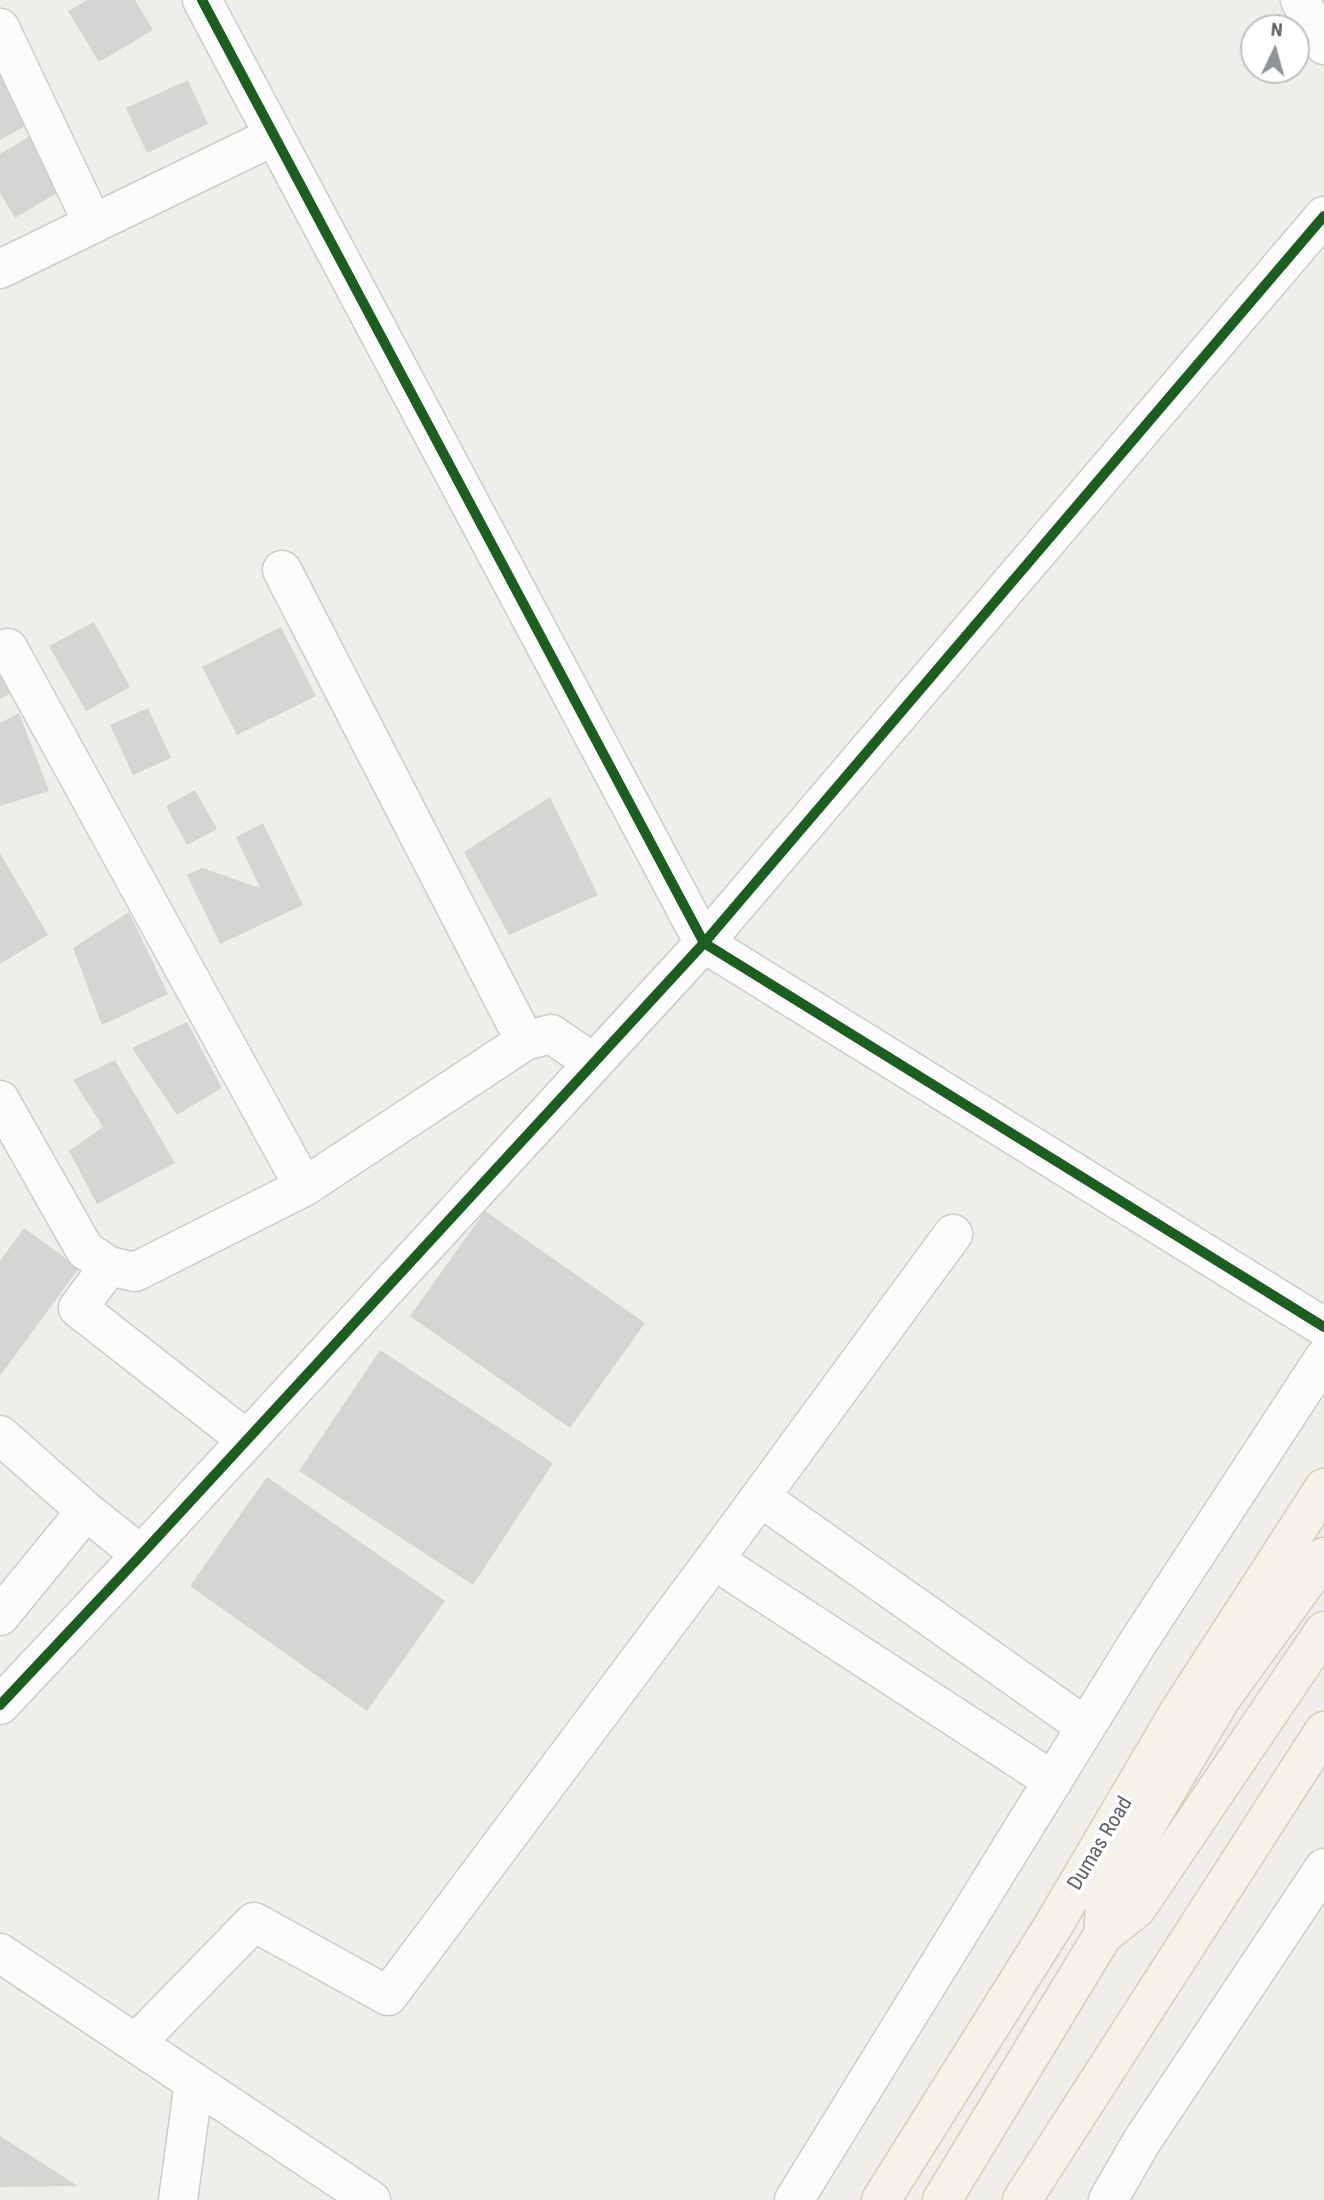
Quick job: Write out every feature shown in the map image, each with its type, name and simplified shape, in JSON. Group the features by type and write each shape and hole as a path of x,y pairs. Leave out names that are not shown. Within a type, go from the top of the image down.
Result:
{"main road":[{"name":"Dumas Road","path":"881,2200 1053,1926 1179,1712 1324,1488"},
{"path":"1103,1935 1106,1893 1113,1881 1220,1700 1324,1557"},
{"path":"942,2200 1103,1935 1136,1909 1324,1631"},
{"path":"1022,2200 1324,1731"}],"street":[{"path":"202,0 704,943 1324,1327"},
{"path":"1300,0 1324,45"},
{"path":"0,28 93,224"},
{"path":"0,269 274,136"},
{"path":"0,1704 141,1555 704,943 1324,216"},
{"path":"282,570 525,1041"},
{"path":"8,648 304,1187"},
{"path":"0,1100 85,1250 109,1266 135,1272 304,1187 525,1041 551,1034 594,1063"},
{"path":"136,2043 254,1922 388,1996 714,1560 953,1234"},
{"path":"109,1266 78,1308 247,1440"},
{"path":"794,2200 1137,1644 1324,1358"},
{"path":"0,1435 86,1511 141,1555"},
{"path":"760,1497 1086,1727"},
{"path":"0,1616 86,1511"},
{"path":"714,1560 1053,1781"},
{"path":"1108,2200 1142,2141 1324,1868"},
{"path":"0,1953 371,2200"},
{"path":"178,2200 194,2082"}],"building":[{"path":"87,0 135,0 153,30 99,62 68,11"},
{"path":"0,71 29,124 0,140"},
{"path":"188,80 208,124 147,153 126,108"},
{"path":"30,136 62,190 15,218 0,193 0,154"},
{"path":"94,622 130,687 86,711 49,646"},
{"path":"281,627 316,696 237,735 202,667"},
{"path":"0,664 14,691 0,699"},
{"path":"148,708 171,758 133,775 110,725"},
{"path":"19,713 49,791 0,806 0,723"},
{"path":"195,790 217,829 187,845 166,806"},
{"path":"550,797 598,895 509,935 464,852"},
{"path":"263,823 303,905 220,944 187,875 202,868 260,888 236,837"},
{"path":"0,853 48,935 0,964"},
{"path":"129,912 168,994 102,1025 73,948"},
{"path":"187,1022 222,1088 177,1115 132,1048"},
{"path":"115,1060 175,1163 97,1204 69,1151 103,1127 73,1080"},
{"path":"485,1211 645,1323 570,1428 410,1316"},
{"path":"24,1228 79,1268 0,1376 0,1261"},
{"path":"380,1350 553,1463 473,1585 299,1471"},
{"path":"267,1477 445,1601 367,1711 190,1586"},
{"path":"0,2136 78,2186 0,2187"}],"cycle path":[{"path":"202,0 704,943 1324,1327"},
{"path":"0,1705 704,943 1324,216"}]}
